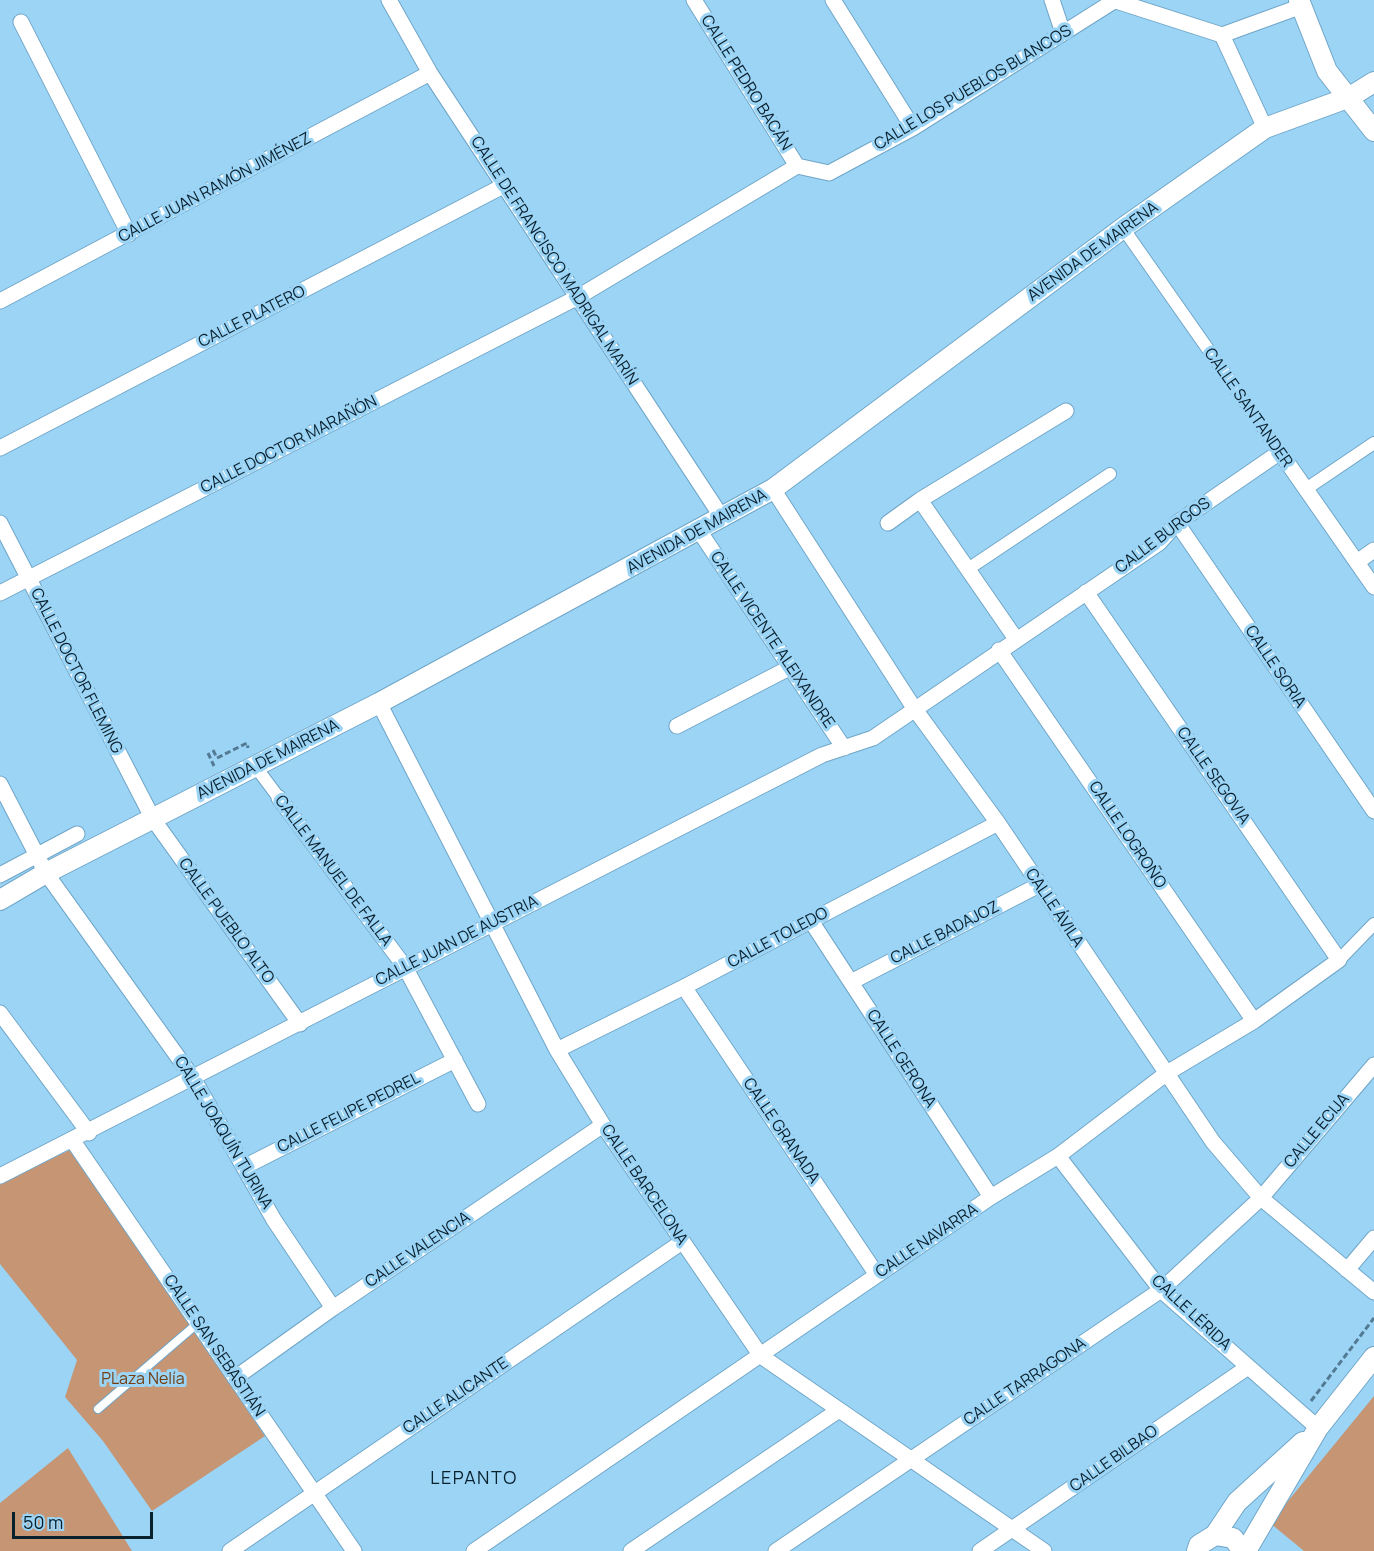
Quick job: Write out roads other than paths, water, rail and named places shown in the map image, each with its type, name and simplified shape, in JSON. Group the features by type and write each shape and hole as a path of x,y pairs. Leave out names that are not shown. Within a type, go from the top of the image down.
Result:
{"street":[{"name":"CALLE DE FRANCISCO MADRIGAL MARÍN","path":"389,0 430,73 723,519"},
{"name":"CALLE PEDRO BACÁN","path":"694,0 797,166"},
{"path":"833,0 913,128"},
{"path":"1052,0 1063,33"},
{"name":"CALLE LOS PUEBLOS BLANCOS","path":"797,166 829,173 913,128 1114,0"},
{"path":"1114,0 1222,34 1300,3 1327,71 1350,97 1374,131"},
{"path":"21,22 129,234"},
{"path":"1222,34 1265,128"},
{"name":"CALLE JUAN RAMÓN JIMÉNEZ","path":"0,301 430,73"},
{"name":"AVENIDA DE MAIRENA","path":"0,900 42,864 153,819 379,703 723,519 773,489 1123,228 1265,128 1350,97 1374,82"},
{"path":"578,297 797,166"},
{"name":"CALLE PLATERO","path":"0,448 504,186"},
{"name":"CALLE SANTANDER","path":"1123,228 1374,587"},
{"name":"CALLE DOCTOR MARAÑÓN","path":"0,593 578,297"},
{"path":"888,524 920,500 1066,411"},
{"path":"1306,489 1374,443"},
{"name":"CALLE BURGOS","path":"914,708 1159,543 1176,523 1280,452"},
{"path":"968,569 1110,474"},
{"name":"CALLE ÁVILA","path":"773,489 914,708 998,823 1213,1142 1261,1198 1374,1292"},
{"path":"920,500 1016,639"},
{"name":"CALLE DOCTOR FLEMING","path":"0,523 153,819"},
{"name":"CALLE SORIA","path":"1176,523 1374,811"},
{"name":"CALLE VICENTE ALEIXANDRE","path":"700,532 844,747"},
{"path":"1357,562 1374,550"},
{"name":"CALLE SEGOVIA","path":"1086,592 1339,960"},
{"name":"CALLE LOGROÑO","path":"999,650 1254,1021"},
{"path":"677,726 791,667"},
{"name":"CALLE BARCELONA","path":"379,703 556,1050 603,1125 761,1356 1044,1551"},
{"name":"CALLE JUAN DE AUSTRIA","path":"0,1176 73,1141 405,967 822,755 873,738 914,708"},
{"name":"CALLE MANUEL DE FALLA","path":"255,766 405,967 478,1104"},
{"name":"CALLE JOAQUÍN TURINA","path":"0,784 42,864 193,1078 274,1220 333,1308"},
{"name":"CALLE PUEBLO ALTO","path":"153,819 300,1024"},
{"name":"CALLE TOLEDO","path":"556,1050 684,987 998,823"},
{"path":"0,875 42,864 77,834"},
{"name":"CALLE BADAJOZ","path":"851,982 1039,885"},
{"name":"CALLE GERONA","path":"811,921 991,1197"},
{"name":"CALLE NAVARRA","path":"474,1551 991,1197 1058,1156 1167,1073 1254,1021 1339,960 1374,924"},
{"name":"CALLE GRANADA","path":"684,987 877,1275"},
{"path":"0,1013 88,1132"},
{"name":"CALLE FELIPE PEDREL","path":"244,1167 455,1060"},
{"name":"CALLE ECIJA","path":"1261,1198 1374,1065"},
{"name":"CALLE VALENCIA","path":"236,1378 333,1308 603,1125"},
{"name":"CALLE SAN SEBASTIÁN","path":"73,1141 354,1551"},
{"name":"CALLE LÉRIDA","path":"1058,1156 1161,1290 1318,1428"},
{"name":"CALLE TARRAGONA","path":"776,1551 1161,1290 1261,1198"},
{"path":"1347,1270 1374,1238"},
{"name":"CALLE ALICANTE","path":"230,1551 682,1242"},
{"path":"1215,1535 1233,1539 1244,1551 1318,1428 1374,1357"},
{"name":"CALLE BILBAO","path":"980,1551 1248,1367"},
{"path":"631,1551 839,1410"},
{"path":"1197,1551 1199,1545 1215,1535 1237,1502 1318,1428"}],"lane":[{"path":"98,1409 198,1323"}],"district":[{"name":"LEPANTO","path":"474,1479"}],"park label":[{"name":"PLaza Nelía","path":"143,1380"}]}
